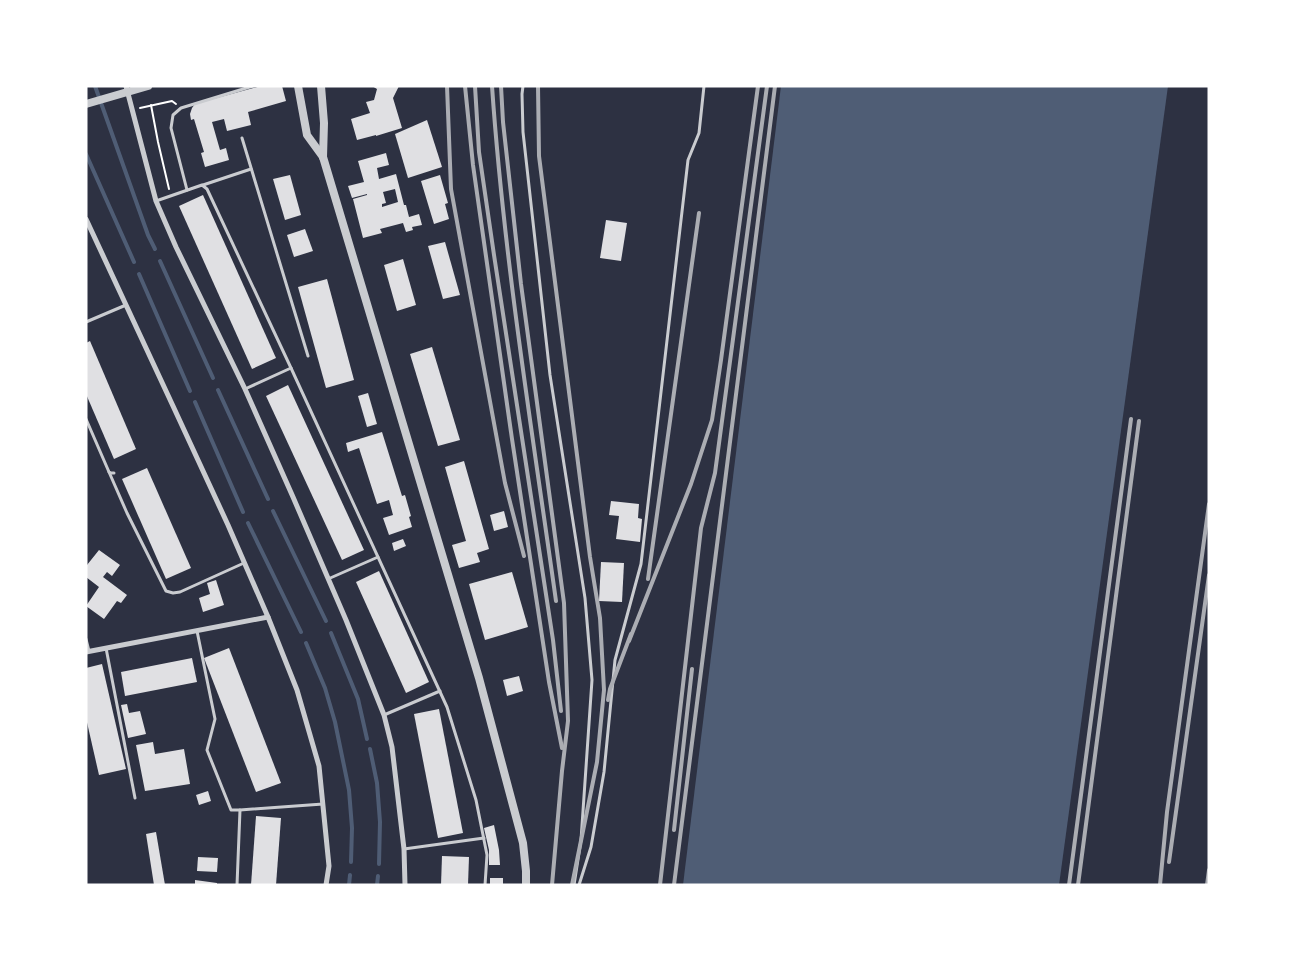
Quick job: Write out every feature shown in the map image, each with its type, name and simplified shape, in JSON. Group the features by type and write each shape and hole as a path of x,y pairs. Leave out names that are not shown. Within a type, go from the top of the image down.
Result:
{"street":[{"path":"86,104 112,97 127,89 148,86"},
{"path":"298,86 308,134 323,157 478,678 523,843 526,885"},
{"path":"321,86 324,123 323,157"},
{"path":"127,89 156,201 176,247 245,389 328,579 384,715 392,747 404,849 405,885"},
{"path":"86,220 174,406 268,617 297,690 319,766 329,866 326,885"},
{"path":"88,652 268,617"}],"lane":[{"path":"187,190 171,128 173,115 181,108 253,86"},
{"path":"523,86 523,132 549,365 585,598 592,680 581,840 574,885"},
{"path":"579,885 591,847 604,772 615,660 641,564 688,160 698,133 704,86"},
{"path":"242,138 308,356"},
{"path":"156,201 251,169"},
{"path":"202,185 207,189 292,368 447,707 476,800 487,855 485,885"},
{"path":"86,322 126,304"},
{"path":"245,389 292,368"},
{"path":"86,419 127,512 166,591 180,592 244,563"},
{"path":"109,472 114,473"},
{"path":"328,579 378,556"},
{"path":"197,630 215,719 207,750 231,810 323,804"},
{"path":"86,639 88,652"},
{"path":"106,648 135,798"},
{"path":"384,715 440,691"},
{"path":"237,885 240,810"},
{"path":"404,849 484,838"}],"path":[{"path":"133,110 172,101"},
{"path":"151,105 171,196"}],"water":[{"path":"781,86 1168,86 1059,885 683,885"}],"building":[{"path":"261,86 282,86 286,101 248,112 251,125 227,131 224,119 212,122 220,150 226,148 229,160 205,167 201,153 204,152 194,119 191,120 192,108 195,104"},
{"path":"372,86 399,86 393,98 402,128 357,140 351,119 370,113 366,102 374,100 377,89"},
{"path":"427,120 442,167 408,178 395,134"},
{"path":"386,153 389,165 377,168 379,179 396,174 409,217 419,214 422,225 412,227 413,230 406,232 403,223 380,229 382,233 363,238 353,199 367,194 352,198 348,186 364,182 358,161","holes":["395,189 398,202 382,207 382,204 386,203 383,192"]},
{"path":"290,175 301,215 285,220 273,179"},
{"path":"440,175 448,203 445,204 449,219 434,224 421,181"},
{"path":"203,195 276,358 252,369 179,206"},
{"path":"606,220 627,223 621,261 600,258"},
{"path":"305,229 313,251 294,257 287,235"},
{"path":"445,242 460,295 443,299 428,246"},
{"path":"403,259 416,305 397,311 384,265"},
{"path":"327,279 354,380 326,388 298,287"},
{"path":"90,341 136,449 114,459 86,394 86,343"},
{"path":"432,347 460,440 438,446 410,354"},
{"path":"288,385 364,550 342,560 266,396"},
{"path":"368,393 377,424 367,427 358,396"},
{"path":"382,432 402,496 405,495 412,527 389,535 383,518 393,515 389,500 377,504 359,448 348,452 346,443"},
{"path":"464,461 489,549 477,553 480,562 459,568 452,545 466,541 445,467"},
{"path":"147,468 191,568 166,579 122,479"},
{"path":"611,501 639,504 638,518 642,519 640,542 616,539 619,516 609,515"},
{"path":"504,511 508,527 494,531 490,515"},
{"path":"403,539 406,546 394,551 392,543"},
{"path":"99,550 120,565 112,576 107,572 103,577 127,595 121,603 117,601 104,619 86,606 99,587 86,577 86,564"},
{"path":"601,562 624,563 622,602 599,601"},
{"path":"379,571 429,682 406,693 356,582"},
{"path":"512,572 528,627 485,640 469,584"},
{"path":"216,580 224,605 203,612 199,598 210,594 207,583"},
{"path":"229,648 281,783 256,792 204,658"},
{"path":"192,658 197,682 125,696 121,672"},
{"path":"102,664 126,769 99,775 86,718 86,668"},
{"path":"519,676 523,691 507,696 503,680"},
{"path":"127,704 129,713 140,711 146,734 128,738 121,705"},
{"path":"439,709 463,833 438,838 414,714"},
{"path":"153,742 155,754 184,749 190,784 145,791 136,745"},
{"path":"208,791 211,801 199,805 196,795"},
{"path":"256,816 281,818 276,885 251,885"},
{"path":"494,825 500,865 489,865 489,850 484,828"},
{"path":"156,832 165,885 154,885 146,834"},
{"path":"442,856 469,857 468,885 441,885"},
{"path":"198,857 218,858 217,872 197,871"},
{"path":"490,878 503,878 503,885 490,885"},
{"path":"195,880 217,883 217,885 195,885"}],"waterway":[{"path":"95,86 148,235 155,249"},
{"path":"86,154 134,262"},
{"path":"160,261 213,378"},
{"path":"139,274 190,391"},
{"path":"218,390 268,499"},
{"path":"195,402 243,512"},
{"path":"273,511 326,621"},
{"path":"248,523 301,632"},
{"path":"331,633 358,699 367,739"},
{"path":"306,643 325,688 335,722 349,790 352,828 351,862"},
{"path":"370,749 377,783 380,822 379,864"},
{"path":"349,885 350,875"},
{"path":"377,885 378,876"}],"railway":[{"path":"447,86 451,189 505,483 524,556"},
{"path":"465,86 473,165 512,439 549,682 562,748"},
{"path":"475,86 479,152 553,640 561,711"},
{"path":"492,86 511,280 556,601"},
{"path":"501,86 503,122 521,284 564,603 568,721 552,885"},
{"path":"538,86 539,156 590,557 600,618 604,690 597,762 572,885"},
{"path":"629,641 691,484 712,420 758,86"},
{"path":"660,885 701,528 715,473 767,86"},
{"path":"674,885 775,86"},
{"path":"648,579 699,213"},
{"path":"1069,885 1131,419"},
{"path":"1078,885 1139,421"},
{"path":"1160,885 1167,812 1209,504"},
{"path":"1169,862 1209,575"},
{"path":"608,700 610,689 631,634"},
{"path":"674,830 692,669"},
{"path":"1207,885 1209,870"}]}
